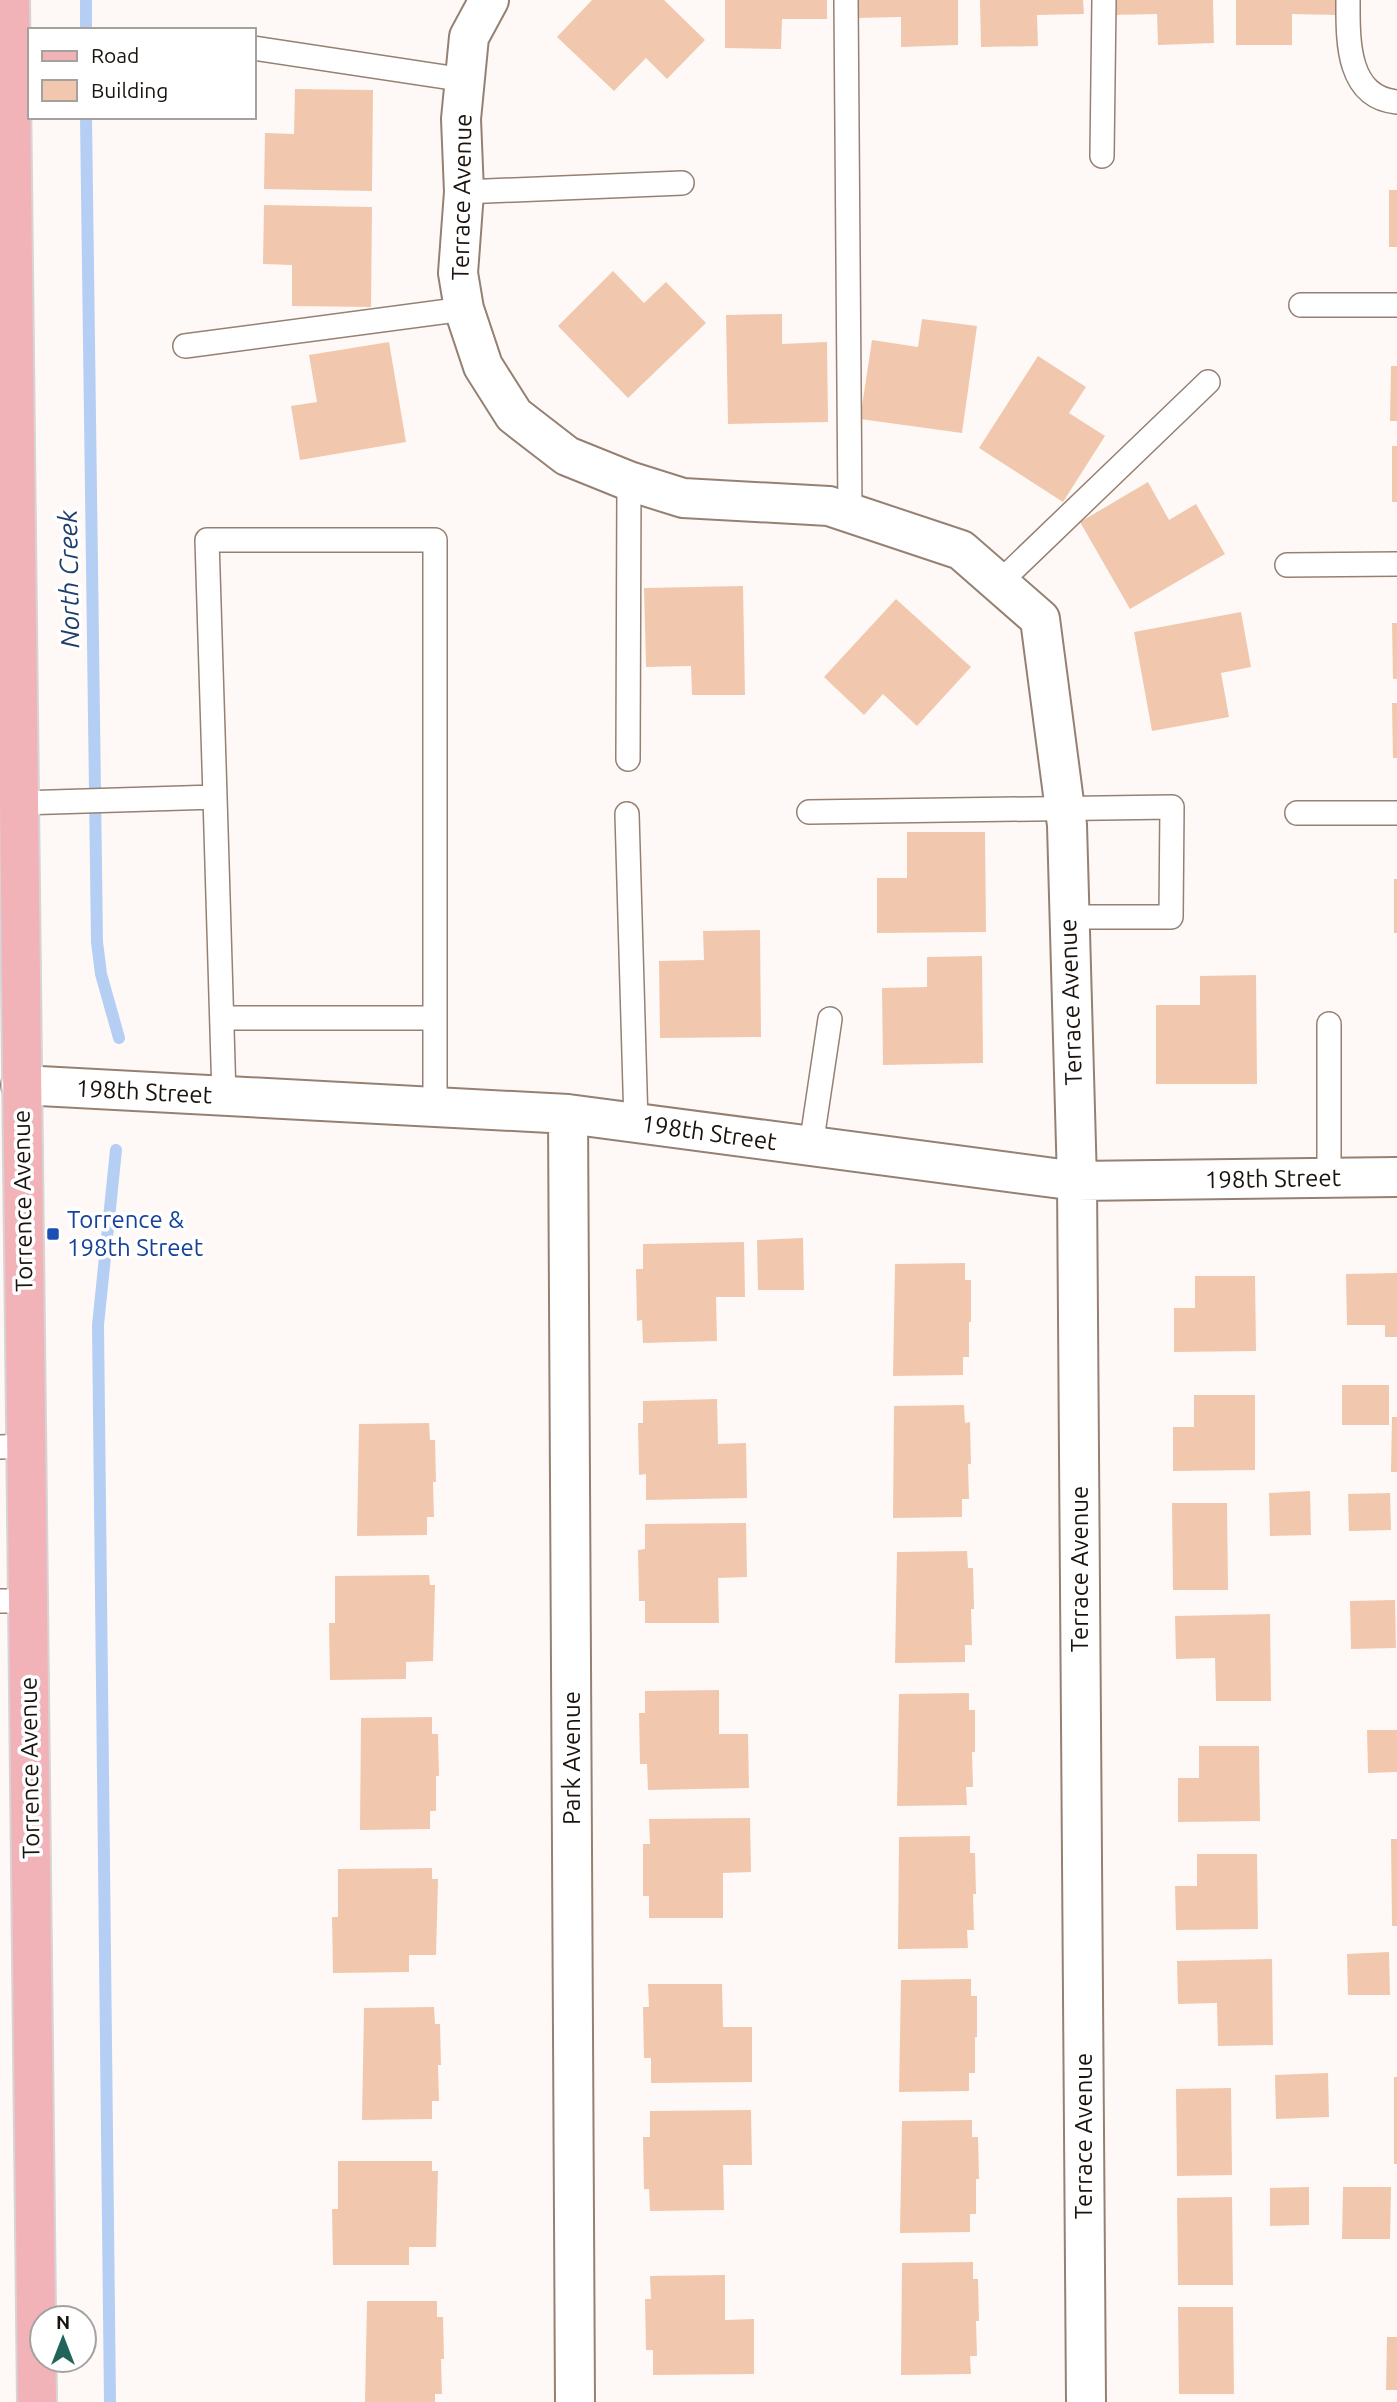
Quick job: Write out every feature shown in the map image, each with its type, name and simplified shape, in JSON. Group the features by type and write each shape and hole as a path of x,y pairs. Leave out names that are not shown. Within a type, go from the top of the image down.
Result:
{"main road":[{"name":"Torrence Avenue","path":"10,0 37,802 21,1085 13,1447 14,1601 37,2402"}],"street":[{"name":"Terrace Avenue","path":"489,0 469,37 461,119 464,192 458,273 464,309 483,366 514,415 567,456 629,481 683,498 829,506 961,550 1040,619 1065,809 1077,1181 1086,2402"},
{"name":"198th Street","path":"21,1085 568,1114 1077,1181 1397,1177"},
{"name":"Park Avenue","path":"568,1114 575,2402"}],"lane":[{"path":"846,0 850,513"},
{"path":"1102,156 1104,0"},
{"path":"1348,0 1348,33 1354,71 1366,91 1397,102"},
{"path":"256,48 465,80"},
{"path":"464,192 682,183"},
{"path":"1301,305 1397,306"},
{"path":"185,346 464,309"},
{"path":"999,583 1208,382"},
{"path":"628,759 629,481"},
{"path":"224,1096 207,540 435,540 435,1107"},
{"path":"1287,565 1397,564"},
{"path":"37,802 215,797"},
{"path":"809,812 1172,807 1171,917 1069,917"},
{"path":"1297,813 1397,813"},
{"path":"627,814 636,1123"},
{"path":"222,1018 435,1018"},
{"path":"811,1146 830,1019"},
{"path":"1329,1024 1329,1178"}],"building":[{"path":"592,0 664,0 705,40 667,79 646,58 614,91 557,37"},
{"path":"725,0 827,0 827,19 782,19 781,49 725,48"},
{"path":"857,0 958,0 958,45 901,47 901,17 857,18"},
{"path":"980,0 1083,0 1084,14 1037,15 1038,46 981,47"},
{"path":"1112,0 1213,0 1214,43 1158,45 1157,14 1112,15"},
{"path":"1236,0 1336,0 1336,15 1292,14 1292,45 1236,45"},
{"path":"295,89 373,90 372,191 264,189 265,133 294,134"},
{"path":"1389,190 1397,190 1397,247 1389,247"},
{"path":"264,205 372,207 371,307 292,306 292,265 263,264"},
{"path":"613,271 644,303 666,282 706,323 628,398 558,326"},
{"path":"782,314 782,344 827,342 828,422 728,424 726,315"},
{"path":"922,319 977,326 962,433 860,419 872,340 918,347"},
{"path":"389,342 406,442 300,460 291,406 317,402 309,355"},
{"path":"1038,356 1086,387 1069,413 1105,436 1063,502 979,448"},
{"path":"1391,366 1397,366 1397,421 1390,421"},
{"path":"1392,446 1397,446 1397,502 1392,502"},
{"path":"1148,482 1169,520 1196,504 1225,554 1130,609 1080,522"},
{"path":"743,586 745,695 692,695 691,666 646,667 644,588"},
{"path":"896,599 971,667 917,726 883,694 864,715 824,677"},
{"path":"1241,612 1251,667 1221,673 1229,717 1152,731 1134,632"},
{"path":"1392,623 1397,623 1397,679 1393,679"},
{"path":"1392,703 1397,703 1397,758 1393,758"},
{"path":"907,832 985,832 986,932 877,933 877,878 907,878"},
{"path":"1394,879 1397,879 1397,933 1394,933"},
{"path":"760,930 761,1037 660,1038 659,961 704,960 703,931"},
{"path":"982,956 983,1063 883,1065 882,988 927,987 927,957"},
{"path":"1256,975 1257,1084 1156,1084 1156,1005 1200,1005 1200,976"},
{"path":"803,1238 804,1290 758,1290 757,1240"},
{"path":"744,1242 745,1297 716,1297 717,1341 643,1343 642,1320 637,1321 636,1269 643,1269 643,1244"},
{"path":"965,1263 965,1280 971,1280 971,1322 969,1357 963,1357 963,1375 893,1376 895,1264"},
{"path":"1397,1273 1397,1337 1385,1337 1385,1325 1347,1325 1346,1274"},
{"path":"1195,1276 1255,1276 1256,1351 1174,1352 1174,1308 1195,1308"},
{"path":"1342,1385 1389,1385 1389,1425 1342,1425"},
{"path":"1194,1395 1255,1395 1255,1470 1173,1471 1173,1427 1194,1427"},
{"path":"717,1399 718,1444 746,1443 747,1498 646,1500 646,1474 639,1475 638,1423 643,1423 643,1401"},
{"path":"964,1405 965,1423 970,1422 971,1464 968,1464 969,1499 962,1499 962,1517 893,1518 894,1406"},
{"path":"1392,1417 1397,1417 1397,1472 1391,1472"},
{"path":"429,1423 430,1440 435,1440 436,1482 433,1482 434,1517 427,1517 427,1535 357,1536 359,1424"},
{"path":"1310,1491 1311,1535 1270,1536 1269,1493"},
{"path":"1390,1493 1391,1530 1349,1531 1348,1494"},
{"path":"1172,1503 1227,1503 1228,1590 1173,1590"},
{"path":"746,1523 747,1577 718,1578 719,1623 645,1623 645,1601 639,1601 638,1550 645,1549 645,1524"},
{"path":"967,1551 968,1568 973,1568 974,1609 971,1609 972,1645 965,1645 965,1662 895,1663 897,1552"},
{"path":"429,1575 430,1585 435,1585 433,1661 406,1662 406,1679 330,1680 329,1623 335,1623 335,1576"},
{"path":"1395,1600 1396,1648 1351,1649 1350,1601"},
{"path":"1270,1614 1271,1701 1216,1701 1215,1658 1176,1659 1175,1616"},
{"path":"719,1690 719,1734 748,1734 749,1788 648,1790 647,1764 640,1764 639,1713 645,1713 645,1691"},
{"path":"969,1693 969,1710 975,1710 975,1752 972,1752 973,1787 966,1787 967,1805 897,1806 899,1694"},
{"path":"432,1717 432,1734 438,1734 439,1776 436,1776 436,1811 430,1811 430,1829 360,1830 361,1718"},
{"path":"1367,1730 1397,1730 1397,1772 1368,1773"},
{"path":"1199,1746 1259,1746 1260,1821 1178,1822 1178,1778 1199,1778"},
{"path":"750,1818 751,1872 723,1873 723,1918 649,1918 649,1896 643,1896 643,1844 650,1844 649,1819"},
{"path":"970,1836 970,1853 975,1853 976,1894 973,1894 974,1930 967,1930 968,1948 898,1949 899,1837"},
{"path":"1391,1839 1397,1839 1397,1926 1392,1926"},
{"path":"1197,1854 1257,1854 1258,1929 1176,1930 1175,1886 1197,1886"},
{"path":"432,1868 432,1879 438,1879 436,1955 409,1955 409,1972 333,1973 332,1917 338,1917 338,1869"},
{"path":"1389,1952 1390,1995 1348,1995 1347,1954"},
{"path":"1272,1959 1273,2045 1218,2046 1217,2003 1178,2004 1177,1961"},
{"path":"971,1979 971,1996 977,1996 977,2037 975,2073 969,2073 969,2091 899,2092 901,1980"},
{"path":"648,1984 722,1984 723,2027 752,2027 752,2082 651,2083 651,2058 644,2058 643,2007 649,2007"},
{"path":"434,2007 435,2024 440,2024 441,2065 438,2065 439,2101 432,2101 432,2119 362,2120 364,2008"},
{"path":"1328,2073 1329,2117 1276,2119 1275,2075"},
{"path":"1394,2077 1397,2077 1397,2164 1394,2164"},
{"path":"1231,2088 1232,2175 1177,2176 1176,2089"},
{"path":"751,2110 752,2165 723,2165 724,2210 650,2211 649,2189 644,2189 643,2137 650,2137 650,2111"},
{"path":"972,2120 972,2137 978,2137 979,2179 976,2179 976,2214 970,2214 970,2232 900,2233 902,2121"},
{"path":"338,2161 432,2161 432,2171 438,2171 436,2247 409,2247 409,2265 333,2265 332,2209 338,2209"},
{"path":"1309,2187 1309,2225 1270,2226 1270,2188"},
{"path":"1343,2187 1391,2187 1390,2239 1342,2239"},
{"path":"1232,2197 1233,2285 1178,2285 1177,2198"},
{"path":"973,2262 973,2279 978,2279 979,2321 976,2321 977,2356 970,2356 971,2374 901,2375 902,2263"},
{"path":"725,2275 725,2320 754,2319 754,2374 653,2375 653,2350 646,2350 645,2299 651,2299 650,2276"},
{"path":"367,2301 437,2301 437,2317 443,2317 444,2359 441,2359 442,2394 435,2394 435,2402 365,2402"},
{"path":"1178,2307 1233,2307 1234,2394 1179,2394"},
{"path":"1387,2337 1397,2337 1397,2390 1386,2390"}],"waterway":[{"name":"North Creek","path":"86,0 86,28"},
{"name":"North Creek","path":"86,119 97,942 101,974 119,1038"},
{"path":"110,2402 98,1325 116,1150"}],"place":[{"name":"Torrence & 198th Street","path":"53,1234"}]}
